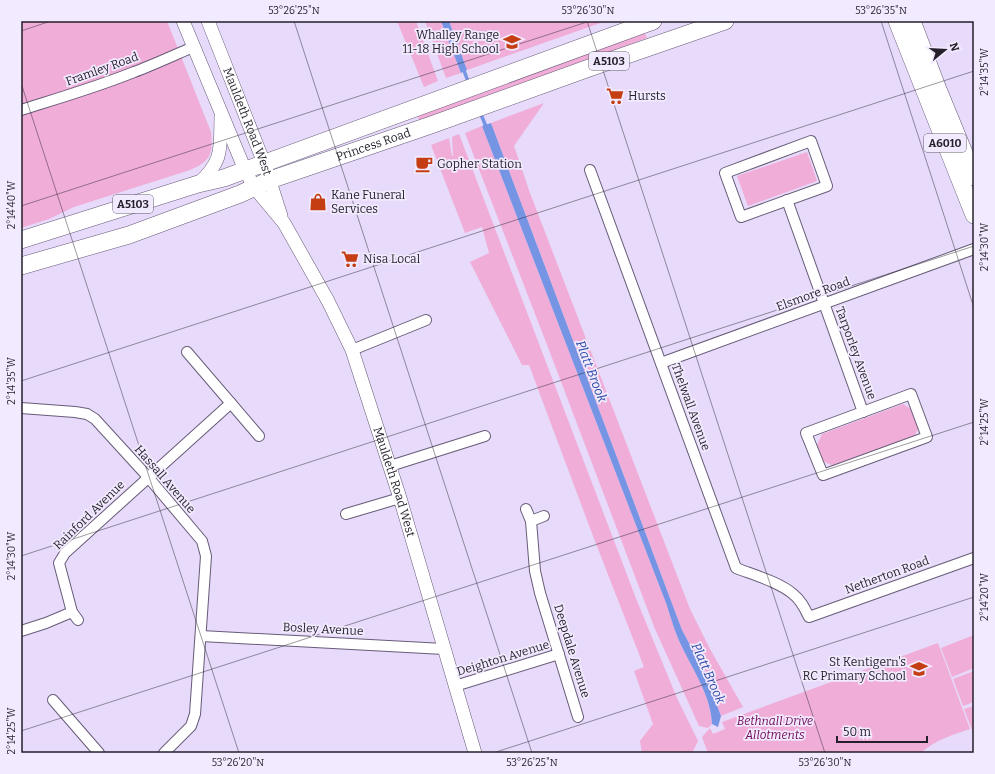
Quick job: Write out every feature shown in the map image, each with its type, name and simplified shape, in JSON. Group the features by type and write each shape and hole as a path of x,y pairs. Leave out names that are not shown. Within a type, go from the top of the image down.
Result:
{"highway":[{"name":"Princess Road","path":"21,240 198,184 224,178 653,21"},
{"name":"Princess Road","path":"21,266 129,236 240,194 270,180 431,126 494,102 725,21"},
{"name":"A6010","path":"897,21 974,215"},
{"name":"A6010","path":"912,21 974,177"}],"street":[{"name":"Mauldeth Road West","path":"183,21 245,170 254,187 284,223 328,301 352,350 400,498 475,753"},
{"name":"Mauldeth Road West","path":"208,21 264,164 284,223"},
{"name":"Framley Road","path":"21,110 67,96 135,72 191,48"},
{"name":"Mauldeth Road West","path":"198,184 209,174 217,163 219,156 222,112"},
{"path":"811,141 827,186 787,200 741,217 725,173 811,141"},
{"name":"Thelwall Avenue","path":"590,170 736,568 780,586 793,594 803,604 809,617"},
{"name":"Tarporley Avenue","path":"787,200 863,412"},
{"name":"Elsmore Road","path":"661,363 974,249"},
{"path":"352,350 426,320"},
{"path":"187,352 259,436"},
{"name":"Tarporley Avenue","path":"911,394 927,437 823,475 806,433 863,412 911,394"},
{"name":"Rainford Avenue","path":"78,620 72,612 59,564 65,553 231,403"},
{"name":"Hassall Avenue","path":"21,408 76,412 87,414 95,419 148,477 202,542 206,556 195,714 191,726 164,753"},
{"path":"390,466 485,436"},
{"path":"346,514 400,498"},
{"name":"Deepdale Avenue","path":"526,509 531,521 535,571 540,593 578,717"},
{"path":"531,521 544,516"},
{"name":"Netherton Road","path":"809,617 974,558"},
{"path":"21,631 46,623 72,612"},
{"name":"Bosley Avenue","path":"201,636 444,649"},
{"name":"Deighton Avenue","path":"455,686 559,654"},
{"path":"53,700 99,753"}],"green space":[{"path":"21,21 167,21 211,132 212,146 209,156 197,167 190,170 74,207 49,219 21,228"},
{"path":"397,21 416,21 438,81 424,87"},
{"path":"425,21 441,21 461,73 446,78"},
{"name":"Whalley Range 11-18 High School","path":"449,21 606,21 467,70"},
{"path":"644,32 647,38 420,122 417,115"},
{"path":"544,103 514,146 530,193 690,609 710,649 743,707 721,716 704,671 682,630 491,123"},
{"path":"482,126 666,603 677,636 701,684 709,704 712,724 708,728 699,726 655,629 465,133"},
{"path":"459,134 637,601 677,698 698,741 692,753 642,753 640,741 653,724 634,671 644,667 529,365 522,365 470,262 489,253 482,227 465,233 431,145 449,138 453,156 452,137"},
{"path":"807,152 817,181 748,206 737,176"},
{"path":"903,404 911,409 919,427 914,437 833,466 823,461 817,445 822,434"},
{"path":"974,635 974,668 952,677 941,648"},
{"name":"St Kentigern's RC Primary School","path":"938,643 970,729 938,741 921,753 708,753 702,737 710,728 713,734 725,729 722,722"},
{"path":"974,671 974,702 963,706 953,679"},
{"path":"974,706 974,735 964,709"}],"water":[{"path":"441,21 449,21 467,70 461,73"},
{"path":"491,123 682,630 704,671 721,716 718,727 712,724 709,704 701,684 677,636 666,603 482,126"}],"waterway":[{"name":"Platt Brook","path":"463,68 469,84"},
{"name":"Platt Brook","path":"480,112 487,129"}],"place":[{"name":"Whalley Range 11-18 High School","path":"512,42"},
{"name":"Hursts","path":"615,96"},
{"name":"Gopher Station","path":"424,164"},
{"name":"Kane Funeral Services","path":"318,202"},
{"name":"Nisa Local","path":"350,259"},
{"name":"St Kentigern's RC Primary School","path":"919,669"}],"park label":[{"name":"Bethnall Drive Allotments","path":"775,728"}]}
